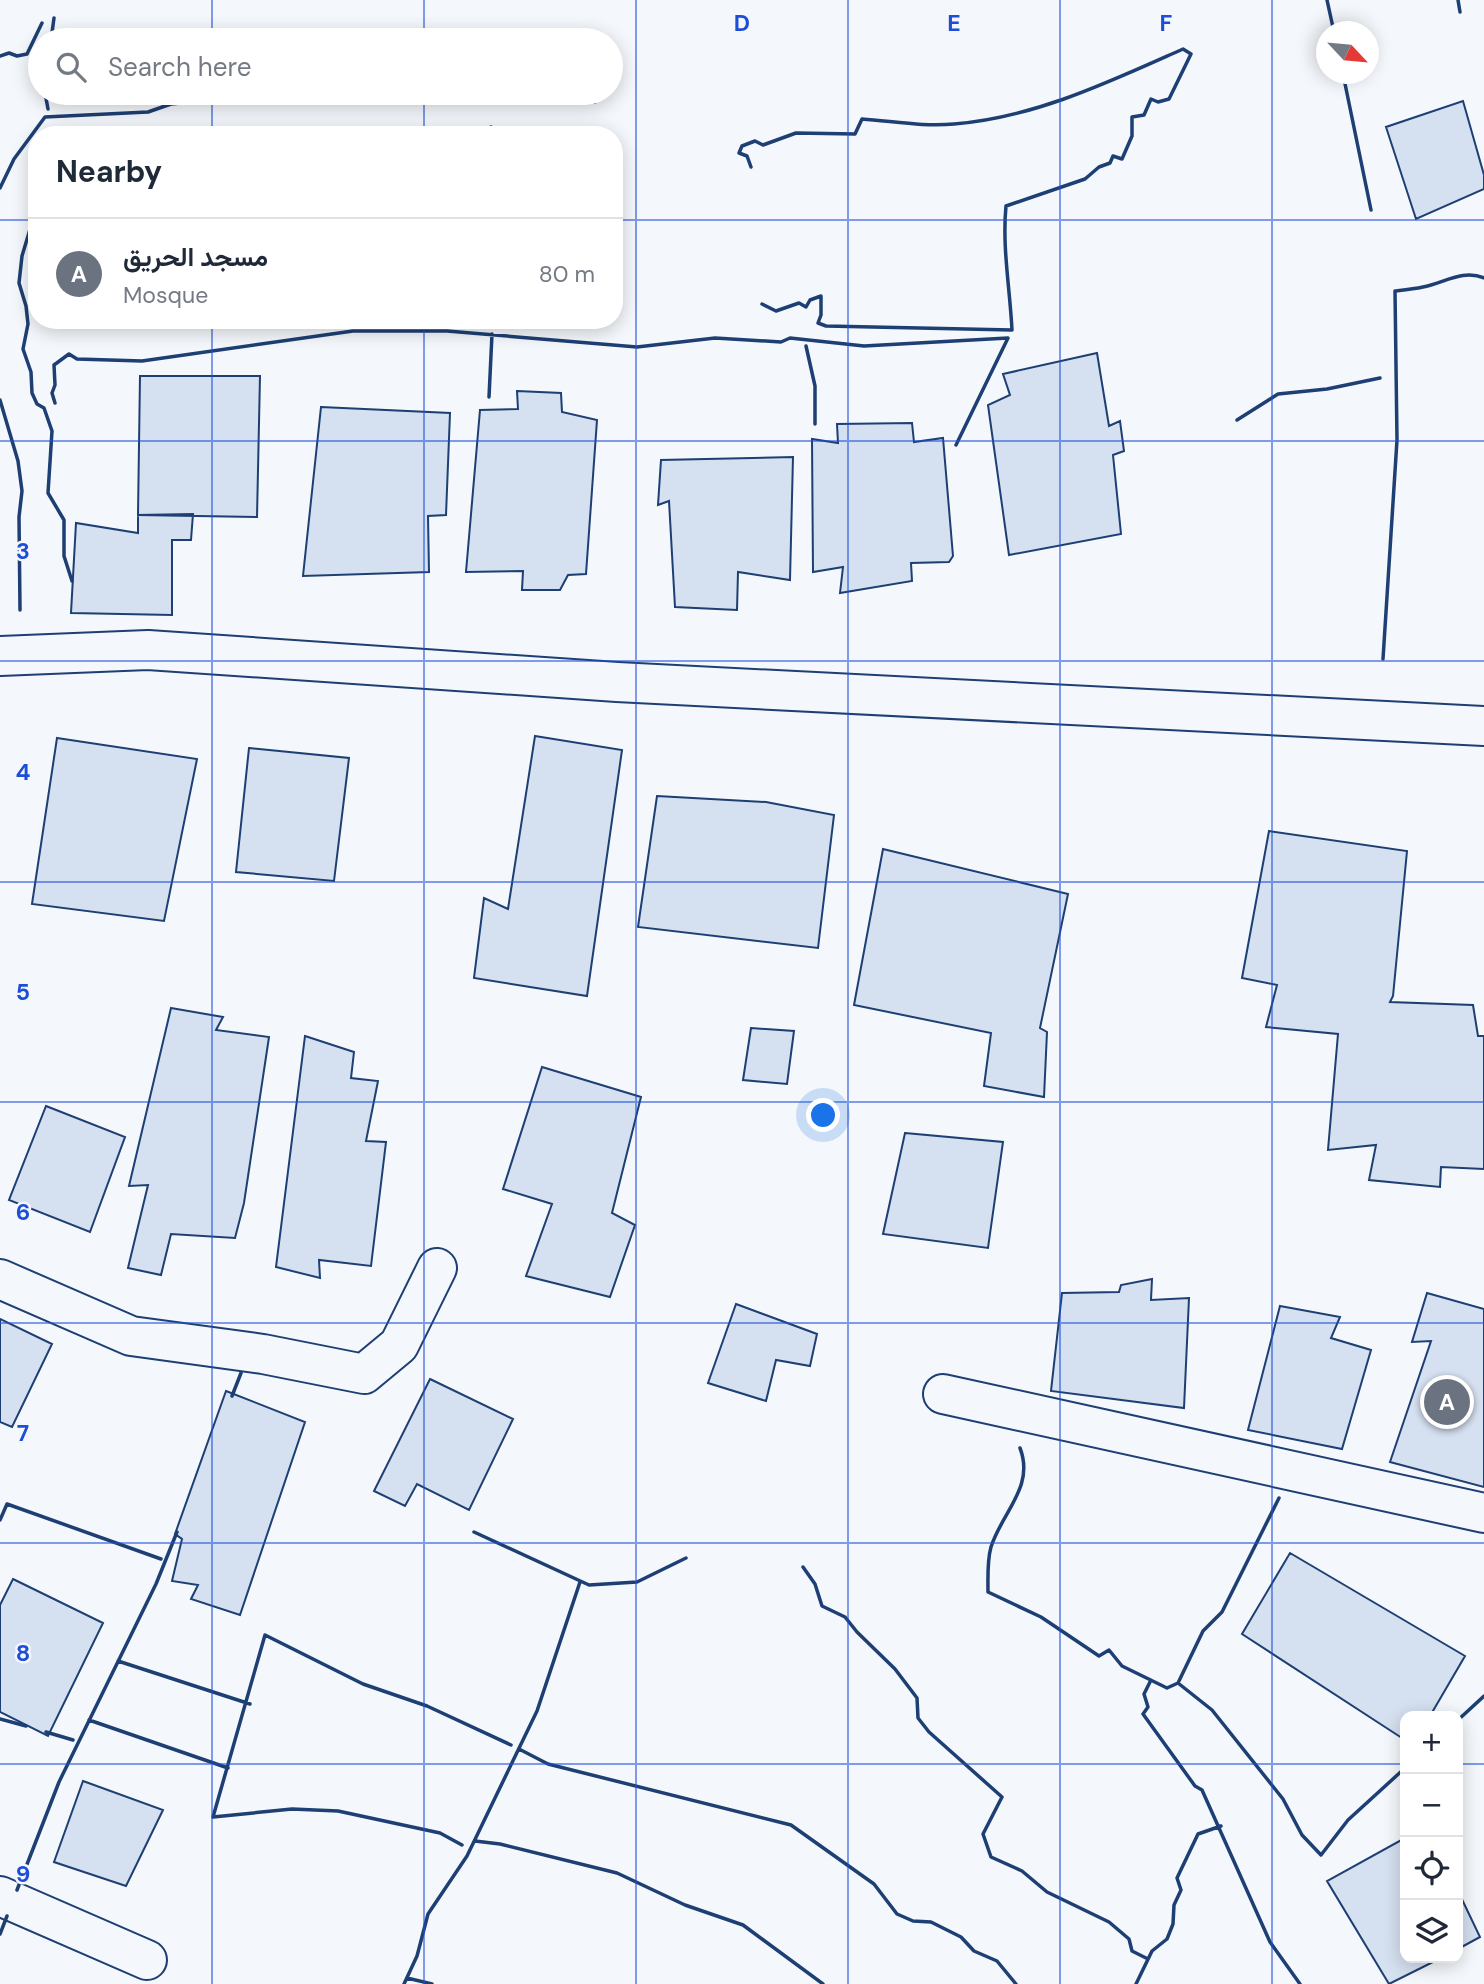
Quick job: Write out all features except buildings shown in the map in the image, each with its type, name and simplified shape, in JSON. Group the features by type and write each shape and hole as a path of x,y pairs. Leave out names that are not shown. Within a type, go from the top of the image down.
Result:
{"street":[{"path":"0,656 148,650 618,682 1484,726"},
{"path":"0,1279 131,1336 263,1353 364,1374 399,1345 437,1268"},
{"path":"943,1394 1484,1513"},
{"path":"0,1896 147,1960"}],"wall":[{"path":"1327,0 1332,21"},
{"path":"1458,0 1460,12"},
{"path":"53,28 54,18"},
{"path":"40,28 42,23"},
{"path":"751,167 747,156 739,153 742,146 755,141 763,145 796,133 855,134 862,119 931,125 984,120 1072,96 1183,49 1191,54 1169,99 1158,102 1151,99 1144,115 1132,117 1132,136 1122,159 1113,156 1110,163 1099,167 1085,179 1006,206 1006,252 1012,330 826,326 818,323 821,296 810,300 806,307 799,303 776,311 762,304"},
{"path":"0,56 9,53 17,56 28,52"},
{"path":"1345,84 1371,210"},
{"path":"47,105 48,109"},
{"path":"38,126 45,117 148,112 168,105"},
{"path":"0,188 14,159 28,140"},
{"path":"28,236 22,256 19,283 28,324"},
{"path":"1383,659 1397,440 1395,291 1423,287 1461,276 1484,278"},
{"path":"28,324 23,349 31,372 32,393 37,404 44,408 52,431 48,493 64,520 64,556 72,581"},
{"path":"55,403 52,393 55,385 54,365 69,354 77,359 142,361 353,331 447,331 637,347 715,338 781,342 790,338 864,346 1008,338 956,445"},
{"path":"489,397 492,334"},
{"path":"806,346 815,386 815,424"},
{"path":"1237,420 1278,394 1327,389 1380,378"},
{"path":"0,400 18,461 22,491 19,517 20,610"},
{"path":"232,1396 241,1373"},
{"path":"1020,1448 1024,1462 1023,1475 1015,1499 991,1547 988,1592 1041,1617 1099,1656 1109,1650 1122,1666 1167,1688 1178,1683 1203,1631 1222,1612 1279,1498"},
{"path":"0,1520 7,1504 161,1559"},
{"path":"17,1890 59,1782 156,1584 177,1532"},
{"path":"474,1532 589,1585 637,1582 686,1558"},
{"path":"803,1567 815,1584 822,1606 845,1617 895,1669 917,1698 918,1718 929,1732 1002,1797 983,1834 991,1857 1022,1871 1047,1892 1109,1922 1129,1939 1132,1951 1148,1959"},
{"path":"404,1984 417,1956 428,1914 467,1856 537,1711 580,1582"},
{"path":"462,1845 440,1833 338,1811 292,1809 213,1817 265,1635 363,1684 427,1706 511,1745"},
{"path":"118,1661 250,1704"},
{"path":"1151,1680 1144,1694 1148,1707 1143,1714 1195,1786 1202,1790 1270,1942 1300,1984"},
{"path":"1178,1683 1212,1710 1283,1799 1302,1835 1321,1855 1348,1820 1400,1773"},
{"path":"1463,1715 1484,1696"},
{"path":"0,1719 26,1726"},
{"path":"89,1720 228,1768"},
{"path":"46,1732 73,1740"},
{"path":"519,1749 548,1764 791,1825 874,1884 897,1914 913,1921 931,1922 961,1937 974,1951 997,1961 1016,1984"},
{"path":"1136,1984 1152,1951 1167,1939 1173,1924 1174,1905 1181,1890 1177,1878 1198,1834 1221,1826"},
{"path":"475,1841 500,1844 617,1873 685,1905 743,1925 823,1984"},
{"path":"0,1934 7,1916"},
{"path":"407,1978 432,1984"}],"place":[{"name":"مسجد الحريق","path":"1447,1402"}]}
